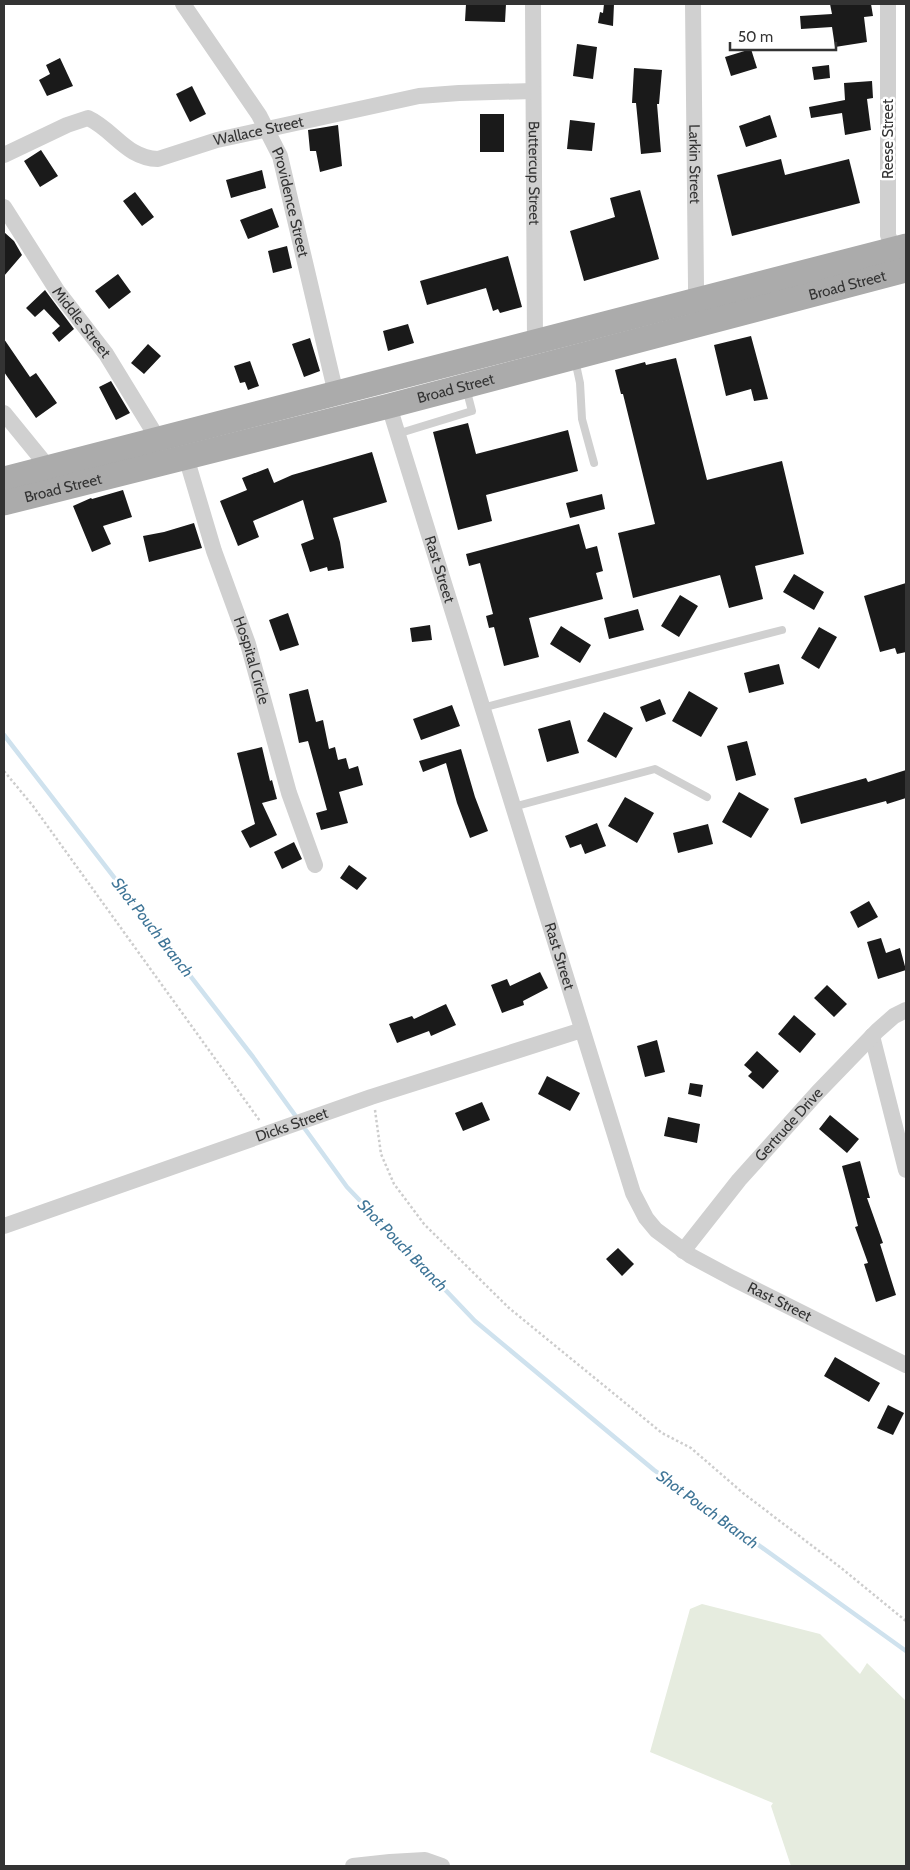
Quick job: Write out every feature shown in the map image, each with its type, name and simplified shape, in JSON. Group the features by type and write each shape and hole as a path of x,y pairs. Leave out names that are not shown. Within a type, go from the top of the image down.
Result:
{"main road":[{"name":"Broad Street","path":"4,479 336,394 461,374 700,312 903,264"},
{"name":"Broad Street","path":"4,503 389,406 535,342 571,346"}],"street":[{"name":"Providence Street","path":"183,4 243,90 280,156 336,394"},
{"name":"Buttercup Street","path":"533,4 535,342"},
{"name":"Larkin Street","path":"694,4 700,312"},
{"name":"Reese Street","path":"888,4 888,235 903,264"},
{"name":"Wallace Street","path":"4,155 67,124 88,118 98,122 132,152 148,158 158,159 217,140 420,96 533,91"},
{"name":"Middle Street","path":"4,207 58,292 106,354 158,439"},
{"name":"Rast Street","path":"389,406 633,1193 646,1218 656,1230 683,1251 732,1278 906,1364"},
{"path":"4,413 48,467"},
{"name":"Hospital Circle","path":"186,457 214,551 248,644 289,792 315,865"},
{"name":"Gertrude Drive","path":"683,1251 739,1180 818,1092 872,1036 894,1016 906,1010"},
{"name":"Dicks Street","path":"4,1226 331,1111 582,1030"},
{"path":"872,1036 906,1170"},
{"path":"353,1866 425,1860 442,1866"}],"lane":[{"path":"571,346 580,383 582,419 594,463"},
{"path":"397,434 472,411 461,374"},
{"path":"482,708 782,630"},
{"path":"513,807 655,769 707,797"}],"path":[{"path":"4,771 275,1130"},
{"path":"375,1109 381,1154 394,1184 424,1224 509,1308 662,1433 691,1448 743,1493 840,1567 906,1622"}],"shaded area":[{"path":"702,1604 820,1634 860,1674 867,1663 906,1701 906,1866 791,1866 771,1806 773,1803 650,1752 690,1609"}],"building":[{"path":"466,4 506,4 505,22 465,21"},
{"path":"604,4 614,4 613,26 598,23 600,12 603,13"},
{"path":"830,4 871,4 873,16 864,17 867,42 835,47 832,27 801,29 800,16 832,14"},
{"path":"577,44 597,47 593,79 573,76"},
{"path":"751,49 757,68 731,76 725,57"},
{"path":"60,58 73,86 47,96 39,80 50,74 46,65"},
{"path":"829,65 830,78 814,80 812,67"},
{"path":"634,68 662,70 659,104 657,104 661,152 641,154 636,103 632,103"},
{"path":"872,81 873,98 867,99 871,130 845,135 842,113 811,118 809,107 845,100 844,83"},
{"path":"192,86 206,114 190,122 176,94"},
{"path":"480,114 504,114 504,152 480,152"},
{"path":"770,115 777,137 746,147 739,126"},
{"path":"570,120 595,123 592,151 567,149"},
{"path":"338,125 342,166 320,172 316,151 310,151 308,130"},
{"path":"41,150 58,176 40,187 24,161"},
{"path":"781,159 785,175 849,159 860,203 732,236 717,175"},
{"path":"262,170 266,188 231,198 226,180"},
{"path":"640,190 659,259 584,281 570,231 615,217 610,198"},
{"path":"135,192 154,217 142,226 123,201"},
{"path":"272,208 279,227 248,239 240,220"},
{"path":"4,232 14,241 22,255 4,276"},
{"path":"287,246 292,268 273,273 268,251"},
{"path":"508,256 522,307 500,313 498,309 493,311 486,288 427,305 420,281"},
{"path":"118,274 131,292 109,309 95,291"},
{"path":"45,290 74,329 59,342 52,333 60,326 44,309 35,317 26,308"},
{"path":"408,324 414,343 388,351 383,331"},
{"path":"751,336 768,399 754,401 751,389 726,396 714,345"},
{"path":"310,338 320,371 304,377 292,344"},
{"path":"4,339 30,377 36,373 57,403 36,418 4,372"},
{"path":"148,344 161,356 144,374 131,363"},
{"path":"676,358 707,480 782,461 804,554 755,566 763,599 729,608 720,575 633,598 618,533 655,524 623,394 621,394 615,370 645,362 646,365"},
{"path":"250,361 259,386 248,390 245,382 240,383 234,366"},
{"path":"111,381 130,413 116,420 99,387"},
{"path":"468,423 476,454 568,430 578,471 486,495 492,521 458,530 433,432"},
{"path":"372,452 387,502 333,518 340,542 344,568 328,571 327,567 310,572 301,544 314,539 303,500 253,521 259,537 238,546 220,501 247,490 242,478 268,468 274,483 292,475"},
{"path":"123,490 132,517 103,526 111,544 92,552 73,506 91,498"},
{"path":"602,494 605,509 570,518 566,503"},
{"path":"194,523 202,548 149,562 143,536"},
{"path":"579,524 586,549 597,546 603,571 596,573 603,599 529,618 539,657 504,666 494,627 489,628 486,616 493,614 480,563 469,566 466,554"},
{"path":"794,574 824,592 814,610 783,592"},
{"path":"906,583 906,652 897,654 895,648 880,652 864,596"},
{"path":"680,595 698,606 679,637 661,626"},
{"path":"638,609 644,630 609,639 604,618"},
{"path":"288,613 299,645 280,651 269,620"},
{"path":"430,625 432,640 412,642 410,628"},
{"path":"561,626 591,645 580,663 550,644"},
{"path":"819,627 837,637 819,669 801,658"},
{"path":"779,664 784,684 749,693 744,673"},
{"path":"308,689 316,722 323,720 329,749 335,747 338,760 346,758 349,769 358,766 363,785 339,792 348,823 321,830 316,813 327,810 308,741 299,743 289,694"},
{"path":"689,691 718,708 701,737 672,721"},
{"path":"660,699 666,714 646,722 640,707"},
{"path":"452,705 460,726 421,740 413,719"},
{"path":"604,712 633,728 616,758 587,741"},
{"path":"570,720 579,753 547,762 538,729"},
{"path":"747,741 756,775 736,781 727,746"},
{"path":"262,747 270,781 272,780 277,799 262,803 277,835 250,848 241,831 255,824 237,753"},
{"path":"461,749 475,797 488,831 470,838 457,803 446,763 423,772 419,761"},
{"path":"906,770 906,798 887,804 886,801 801,824 794,798 866,778 868,782"},
{"path":"739,792 769,809 751,838 722,822"},
{"path":"625,797 654,813 637,843 608,826"},
{"path":"597,823 606,846 585,854 581,844 570,848 565,836"},
{"path":"708,824 713,844 678,853 673,833"},
{"path":"294,842 302,859 282,869 274,852"},
{"path":"349,865 367,878 357,890 340,878"},
{"path":"869,901 878,917 858,928 850,912"},
{"path":"881,938 886,953 900,948 906,970 878,979 867,942"},
{"path":"540,972 548,988 523,1001 524,1005 502,1013 491,985 507,979 510,986"},
{"path":"827,985 847,1004 834,1017 814,998"},
{"path":"446,1004 456,1025 431,1036 429,1031 397,1043 389,1024 412,1016 414,1019"},
{"path":"794,1015 816,1034 800,1053 778,1034"},
{"path":"657,1040 665,1072 645,1077 637,1046"},
{"path":"757,1051 779,1071 763,1089 748,1076 752,1072 744,1065"},
{"path":"547,1076 580,1093 570,1111 538,1094"},
{"path":"690,1083 703,1085 701,1097 688,1094"},
{"path":"482,1102 490,1120 463,1131 455,1113"},
{"path":"830,1115 859,1139 847,1153 819,1129"},
{"path":"668,1117 700,1124 697,1143 664,1136"},
{"path":"860,1161 870,1198 867,1198 883,1243 880,1244 896,1295 876,1302 864,1264 868,1263 855,1227 858,1226 842,1166"},
{"path":"618,1248 634,1264 622,1276 606,1259"},
{"path":"835,1357 880,1383 869,1402 824,1376"},
{"path":"888,1405 904,1413 893,1435 877,1428"}],"waterway":[{"name":"Shot Pouch Branch","path":"4,735 253,1057 347,1187 475,1321 654,1470 906,1651"}]}
